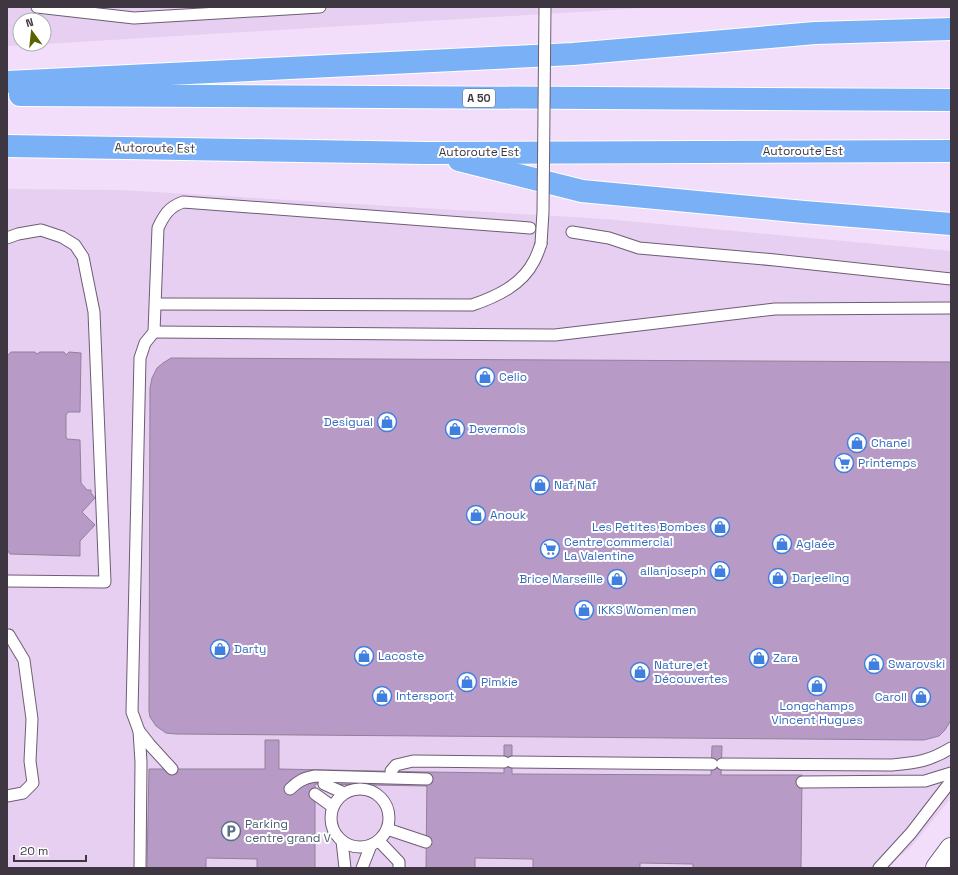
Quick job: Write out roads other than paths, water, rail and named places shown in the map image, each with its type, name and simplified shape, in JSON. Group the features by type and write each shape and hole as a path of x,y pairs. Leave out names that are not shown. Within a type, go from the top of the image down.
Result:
{"highway":[{"path":"7,82 573,54 815,34 951,29"},
{"name":"A 50","path":"7,95 951,100"},
{"name":"Autoroute Est","path":"7,146 426,152 951,151"},
{"path":"426,152 582,191 951,224"}],"main road":[{"path":"937,868 951,849"}],"lane":[{"path":"37,7 134,18 320,7"},
{"path":"156,304 472,305 491,299 510,288 523,276 534,262 541,244 543,212 545,7"},
{"path":"140,868 141,762 139,731 132,712 140,358 145,344 154,332 158,228 162,220 168,211 175,205 183,202 530,228"},
{"path":"804,212 951,234"},
{"path":"7,238 18,234 41,230 62,237 75,245 83,257 94,312 105,582 7,581"},
{"path":"572,232 609,238 639,248 775,260 951,279"},
{"path":"154,332 555,335 775,309 951,308"},
{"path":"7,635 24,660 32,719 30,761 33,782 23,793 7,796"},
{"path":"139,731 172,769"},
{"path":"391,771 396,765 413,761 892,765 919,763 939,756 951,748"},
{"path":"802,782 925,781 951,773"},
{"path":"290,789 296,782 304,778 315,776 427,779"},
{"path":"879,868 910,833 951,781"},
{"path":"324,784 344,792 355,789 377,788 387,806 390,815 387,830 375,843 362,868"},
{"path":"344,792 333,807 331,816 332,825 336,834 342,841 351,846 361,847 375,843"},
{"path":"315,794 333,807"},
{"path":"141,814 148,803"},
{"path":"387,830 426,842"},
{"path":"342,841 345,868"},
{"path":"375,843 399,862 399,868"}],"place":[{"name":"Celio","path":"485,377"},
{"name":"Desigual","path":"387,422"},
{"name":"Devernois","path":"455,429"},
{"name":"Chanel","path":"857,443"},
{"name":"Printemps","path":"844,463"},
{"name":"Naf Naf","path":"540,485"},
{"name":"Anouk","path":"476,515"},
{"name":"Les Petites Bombes","path":"720,527"},
{"name":"Aglaée","path":"782,544"},
{"name":"Centre commercial La Valentine","path":"550,549"},
{"name":"allanjoseph","path":"720,571"},
{"name":"Darjeeling","path":"778,578"},
{"name":"Brice Marseille","path":"617,579"},
{"name":"IKKS Women men","path":"584,610"},
{"name":"Darty","path":"220,649"},
{"name":"Lacoste","path":"364,656"},
{"name":"Zara","path":"759,658"},
{"name":"Swarovski","path":"874,664"},
{"name":"Nature et Découvertes","path":"640,672"},
{"name":"Pimkie","path":"467,682"},
{"name":"Longchamps Vincent Hugues","path":"817,686"},
{"name":"Intersport","path":"382,696"},
{"name":"Caroll","path":"921,697"},
{"name":"Parking centre grand V","path":"231,831"}]}
